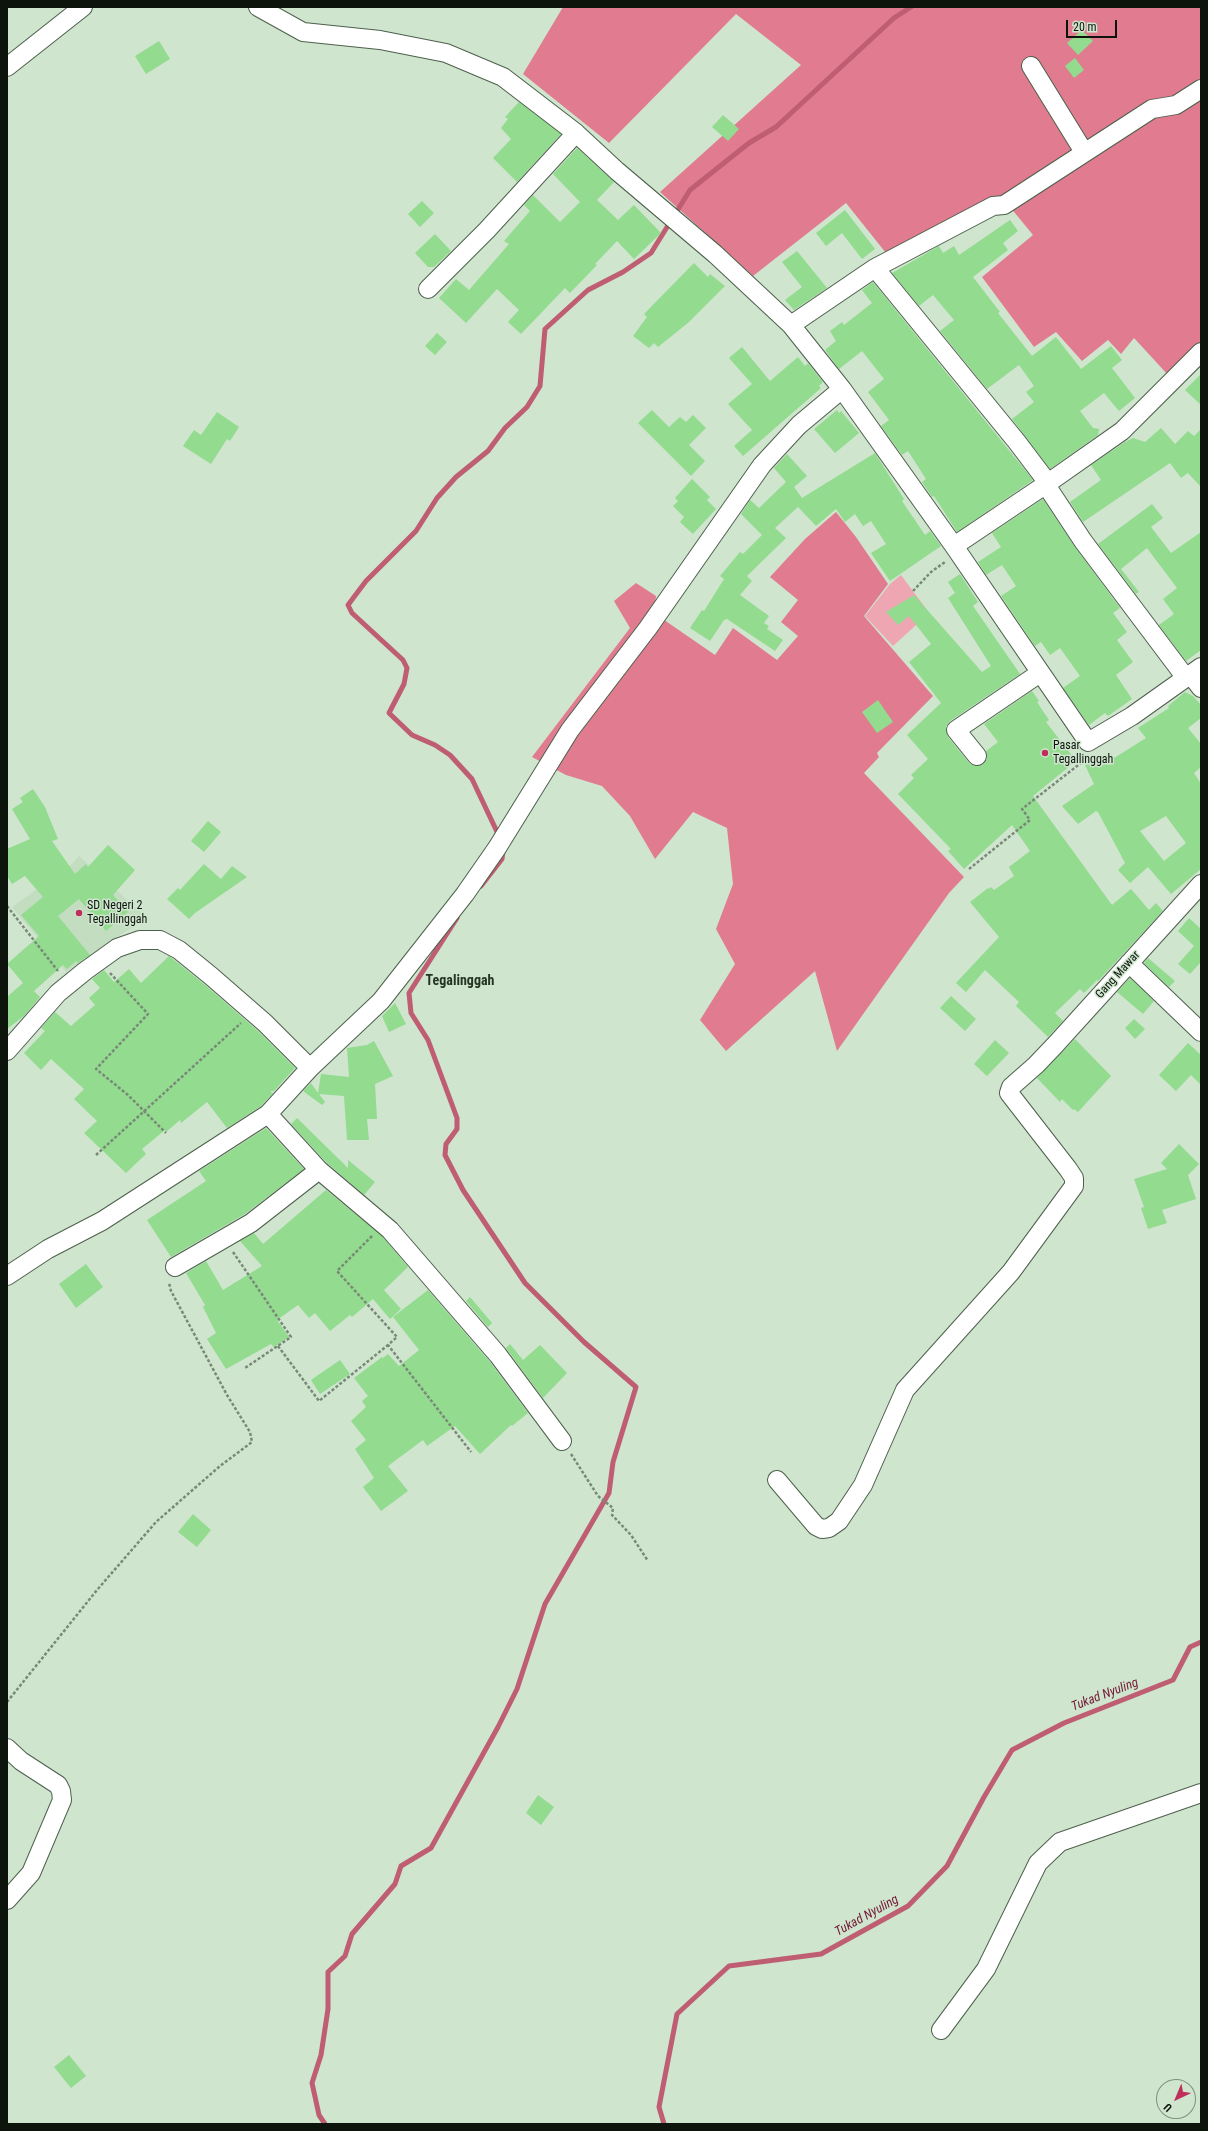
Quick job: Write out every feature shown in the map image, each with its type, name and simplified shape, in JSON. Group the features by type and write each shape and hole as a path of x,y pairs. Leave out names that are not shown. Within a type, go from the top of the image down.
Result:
{"street":[{"path":"7,67 83,7"},
{"path":"258,7 287,25 303,32 380,40 446,53 503,77 576,134 759,293 791,325 842,389 957,549 1088,742 1195,677 1083,541 1047,484 1017,442 875,268"},
{"path":"1031,66 1084,152"},
{"path":"791,325 875,268 993,206 1004,205 1152,109 1176,105 1201,89"},
{"path":"428,289 487,230 576,134"},
{"path":"957,549 1122,431 1201,352"},
{"path":"7,1276 48,1249 102,1221 268,1114 310,1068 382,1001 460,900 497,848 570,730 648,628 745,487 781,443 842,389"},
{"path":"977,756 956,730 1040,673"},
{"name":"Gang Mawar","path":"777,1480 816,1526 822,1529 829,1528 839,1520 863,1485 905,1390 1011,1272 1074,1186 1074,1178 1068,1169 1009,1093 1011,1087 1036,1065 1201,884"},
{"path":"7,1051 58,993 100,960 117,948 140,940 160,940 179,950 254,1012 310,1068"},
{"path":"1129,963 1201,1032"},
{"path":"268,1114 319,1170 384,1225 498,1355 562,1441"},
{"path":"175,1267 251,1223 319,1170"},
{"path":"7,1748 24,1764 58,1785 61,1791 62,1800 31,1873 7,1900"},
{"path":"941,2030 986,1969 1038,1863 1060,1842 1201,1793"}],"path":[{"path":"913,591 931,572 957,549"},
{"path":"968,869 1030,820 1022,809 1087,759 1085,750 1088,742"},
{"path":"7,906 69,984"},
{"path":"100,960 148,1014 96,1068 144,1111 166,1134"},
{"path":"96,1155 254,1012"},
{"path":"278,1346 319,1401 397,1337 337,1271 384,1225"},
{"path":"224,1239 291,1337 246,1368"},
{"path":"7,1702 97,1590 156,1522 220,1466 252,1442 250,1432 227,1395 171,1291 169,1277 170,1272 175,1267"},
{"path":"388,1345 471,1452"},
{"path":"562,1441 598,1496 613,1508 612,1515 631,1535 648,1561"}],"shaded area":[{"path":"563,7 1201,7 1201,342 1169,376 1134,338 1121,354 1108,340 1082,361 1056,332 1034,347 982,277 1033,235 1001,196 886,253 846,203 753,276 660,192 801,65 736,14 609,143 523,74"},
{"path":"836,512 856,537 888,584 864,616 933,696 877,753 879,757 864,773 964,877 949,893 837,1051 815,971 726,1051 700,1020 735,964 716,929 733,884 727,828 693,812 655,859 630,816 602,786 566,775 532,757 630,628 614,601 636,583 656,596 654,613 715,655 733,628 777,660 798,636 781,622 798,600 770,577 805,539"},
{"path":"901,575 927,610 926,616 893,646 865,616 890,584"},
{"name":"SD Negeri 2 Tegallinggah","path":"79,856 147,918 107,943 66,972 12,907 72,864"}],"building":[{"path":"1082,30 1093,41 1078,55 1067,43"},
{"path":"159,41 170,59 146,74 135,56"},
{"path":"1075,58 1084,70 1074,78 1065,66"},
{"path":"519,102 561,134 517,182 493,158 511,139 501,128 508,119 505,117"},
{"path":"723,115 739,129 728,141 712,127"},
{"path":"577,148 614,182 597,200 618,220 634,205 661,233 634,259 617,241 595,264 597,265 570,293 565,288 521,334 508,322 519,310 497,289 466,323 439,298 456,279 469,290 509,244 504,241 530,211 524,205 533,195 560,222 580,202 553,174"},
{"path":"422,201 434,213 420,227 408,214"},
{"path":"845,210 875,249 862,259 842,233 826,246 816,233"},
{"path":"1010,220 1018,231 1003,243 1008,250 973,277 1000,312 998,313 1032,356 1056,337 1081,369 1111,346 1122,360 1112,368 1135,398 1119,411 1104,393 1080,411 1093,428 1099,429 1098,435 1050,469 1012,419 1034,402 1026,392 1034,386 1019,365 987,389 940,331 954,320 933,295 919,306 892,273 939,246 943,253 954,246 959,255"},
{"path":"435,234 451,251 434,267 428,267 415,253"},
{"path":"797,251 827,288 794,310 785,300 802,287 782,262"},
{"path":"694,263 708,277 710,274 725,286 689,322 658,347 654,343 649,348 633,336 647,317 644,314"},
{"path":"873,282 1033,480 957,532 934,496 932,497 922,482 926,479 908,451 902,455 881,426 889,420 868,392 884,379 862,351 839,369 825,350 836,341 830,331 842,322 844,325 872,303 862,290"},
{"path":"437,333 447,342 435,355 425,346"},
{"path":"742,347 770,381 798,357 805,366 808,363 823,382 819,386 821,388 743,456 734,446 752,430 728,404 752,384 729,358"},
{"path":"1201,374 1201,405 1185,390"},
{"path":"652,410 669,427 680,417 686,422 693,415 706,428 689,445 705,461 691,476 638,423"},
{"path":"837,410 839,413 841,411 859,433 835,453 814,429"},
{"path":"217,412 239,427 230,441 227,439 211,464 183,446 194,430 201,435"},
{"path":"1161,428 1175,444 1188,431 1194,436 1201,429 1201,487 1188,473 1181,478 1170,463 1083,522 1070,502 1101,480 1091,465 1133,438 1145,442"},
{"path":"875,453 904,499 902,501 925,535 930,531 941,546 890,581 871,553 886,544 871,521 863,526 855,514 845,522 836,509 816,526 798,507 775,528 786,538 747,576 752,581 740,595 769,616 764,623 769,626 767,629 783,640 775,651 727,619 724,620 710,641 690,628 702,610 704,611 724,579 720,576 740,552 743,554 762,535 741,514 750,500 759,508 786,482 774,468 787,454 807,476 794,487 802,498"},
{"path":"692,479 710,497 707,500 716,509 693,534 680,522 684,517 673,506 678,501 675,498"},
{"path":"1043,499 1075,547 1120,608 1113,613 1127,632 1117,640 1133,662 1116,675 1132,699 1108,716 1105,713 1089,725 1063,688 1080,676 1060,648 1050,655 1041,642 1035,646 1001,596 1016,586 1002,565 986,575 978,562 1001,547 992,533"},
{"path":"1152,504 1163,518 1151,527 1171,553 1201,532 1201,650 1186,661 1159,625 1174,614 1163,599 1177,588 1147,548 1121,569 1139,592 1136,594 1098,544"},
{"path":"960,574 978,602 973,606 1020,674 950,721 946,726 948,737 969,763 974,766 983,764 987,759 986,751 998,742 984,724 1032,691 1039,701 1037,702 1049,720 1046,722 1076,761 1033,796 1112,905 1131,889 1149,910 1156,903 1163,911 1098,981 1097,980 1084,993 1080,989 1055,1013 1063,1021 1048,1037 1016,1006 1019,1002 985,970 966,992 956,983 999,937 970,902 988,888 989,889 991,887 994,890 1014,876 1009,867 1030,851 1012,825 964,869 948,851 951,849 898,794 914,778 911,775 928,759 907,735 941,703 909,662 931,644 909,616 898,625 886,612 914,595 982,672 991,666 948,598 955,593 948,582"},
{"path":"1185,692 1193,696 1201,705 1201,718 1188,728 1201,744 1201,767 1194,773 1201,784 1201,869 1171,894 1148,867 1130,883 1118,870 1125,863 1098,812 1096,811 1078,824 1062,806 1094,784 1085,765 1099,758 1103,765 1146,738 1138,728 1169,708 1168,706","holes":["1166,816 1186,843 1164,861 1140,831"]},
{"path":"878,700 893,722 877,733 862,712"},
{"path":"33,789 45,807 58,839 52,841 75,874 86,864 88,867 108,845 135,870 113,895 128,912 106,931 79,899 58,916 90,955 78,963 76,961 67,969 63,965 34,991 40,997 24,1016 7,1029 7,997 23,983 7,964 39,936 21,915 43,897 25,876 12,884 7,876 7,849 30,839 12,809 23,802 20,798"},
{"path":"208,821 221,832 204,852 191,841"},
{"path":"204,864 221,879 232,866 247,877 195,913 189,919 167,899 178,888 180,890"},
{"path":"1189,918 1201,929 1201,962 1190,974 1178,964 1194,946 1178,931"},
{"path":"169,956 258,1031 295,1068 274,1091 270,1091 273,1093 261,1106 227,1128 207,1102 181,1123 180,1120 166,1132 165,1130 142,1149 146,1154 126,1173 84,1133 97,1121 74,1099 84,1089 51,1059 41,1070 24,1053 45,1031 41,1028 55,1012 71,1026 95,1005 89,998 100,988 92,979 104,970 114,982 129,969 141,983"},
{"path":"1148,958 1175,981 1169,987 1144,963"},
{"path":"1130,978 1154,1001 1143,1014 1117,992"},
{"path":"951,996 976,1019 965,1031 940,1008"},
{"path":"395,1003 406,1024 389,1032 382,1016"},
{"path":"1134,1019 1145,1029 1135,1039 1125,1028"},
{"path":"1075,1039 1111,1076 1078,1112 1074,1109 1073,1110 1062,1099 1060,1102 1037,1078"},
{"path":"995,1040 1009,1053 987,1076 974,1064"},
{"path":"374,1041 393,1076 375,1084 377,1119 367,1119 369,1140 347,1140 344,1096 319,1094 325,1102 322,1105 303,1091 311,1083 318,1093 321,1074 349,1077 347,1048 367,1045"},
{"path":"1188,1043 1201,1055 1201,1085 1191,1075 1176,1091 1159,1075"},
{"path":"297,1118 348,1168 348,1160 375,1182 364,1195 326,1162 291,1124"},
{"path":"266,1128 304,1169 245,1214 171,1257 147,1220 206,1181 199,1171"},
{"path":"1179,1144 1199,1164 1188,1175 1196,1199 1162,1210 1167,1223 1148,1229 1141,1208 1144,1207 1134,1179 1167,1169 1161,1163"},
{"path":"326,1190 383,1237 408,1267 384,1290 401,1309 390,1319 373,1299 352,1317 350,1315 330,1331 315,1313 309,1318 298,1305 277,1320 289,1337 274,1347 271,1344 226,1369 207,1339 216,1333 203,1307 205,1305 186,1273 206,1261 223,1290 262,1266 240,1241 254,1233 263,1244"},
{"path":"86,1264 103,1287 76,1308 59,1284"},
{"path":"428,1290 490,1362 528,1413 512,1426 511,1425 480,1454 455,1426 427,1446 423,1440 388,1466 408,1491 381,1511 363,1487 374,1478 355,1449 366,1440 351,1421 366,1407 362,1401 368,1396 354,1378 388,1354 399,1366 419,1350 393,1317"},
{"path":"470,1297 492,1323 488,1327 466,1301"},
{"path":"510,1344 523,1360 540,1345 567,1373 543,1398 506,1348"},
{"path":"340,1360 350,1374 320,1394 311,1380"},
{"path":"193,1514 211,1530 197,1547 178,1532"},
{"path":"538,1795 554,1807 541,1825 526,1813"},
{"path":"69,2055 86,2076 71,2088 54,2067"}],"waterway":[{"path":"499,836 472,779 450,755 435,745 412,735 389,713 404,684 407,668 403,660 352,613 348,605 366,581 416,531 437,498 456,477 488,451 505,428 527,407 540,386 545,329 588,290 623,272 651,253 690,190 749,143 776,127 894,18 911,7"},
{"path":"481,886 502,859 503,851"},
{"path":"325,2124 319,2115 312,2083 321,2055 328,2009 328,1972 345,1956 352,1934 395,1884 401,1866 431,1848 498,1727 517,1689 545,1604 609,1493 613,1462 636,1387 584,1342 525,1283 463,1190 445,1155 446,1144 457,1129 457,1118 428,1040 411,1013 409,993 457,918"},
{"name":"Tukad Nyuling","path":"664,2124 659,2107 677,2014 729,1966 821,1954 908,1906 947,1866 984,1797 1012,1750 1064,1723 1173,1680 1190,1647 1201,1642"}],"place":[{"name":"Pasar Tegallinggah","path":"1045,753"},
{"name":"SD Negeri 2 Tegallinggah","path":"79,913"}],"district":[{"name":"Tegalinggah","path":"460,981"}]}
